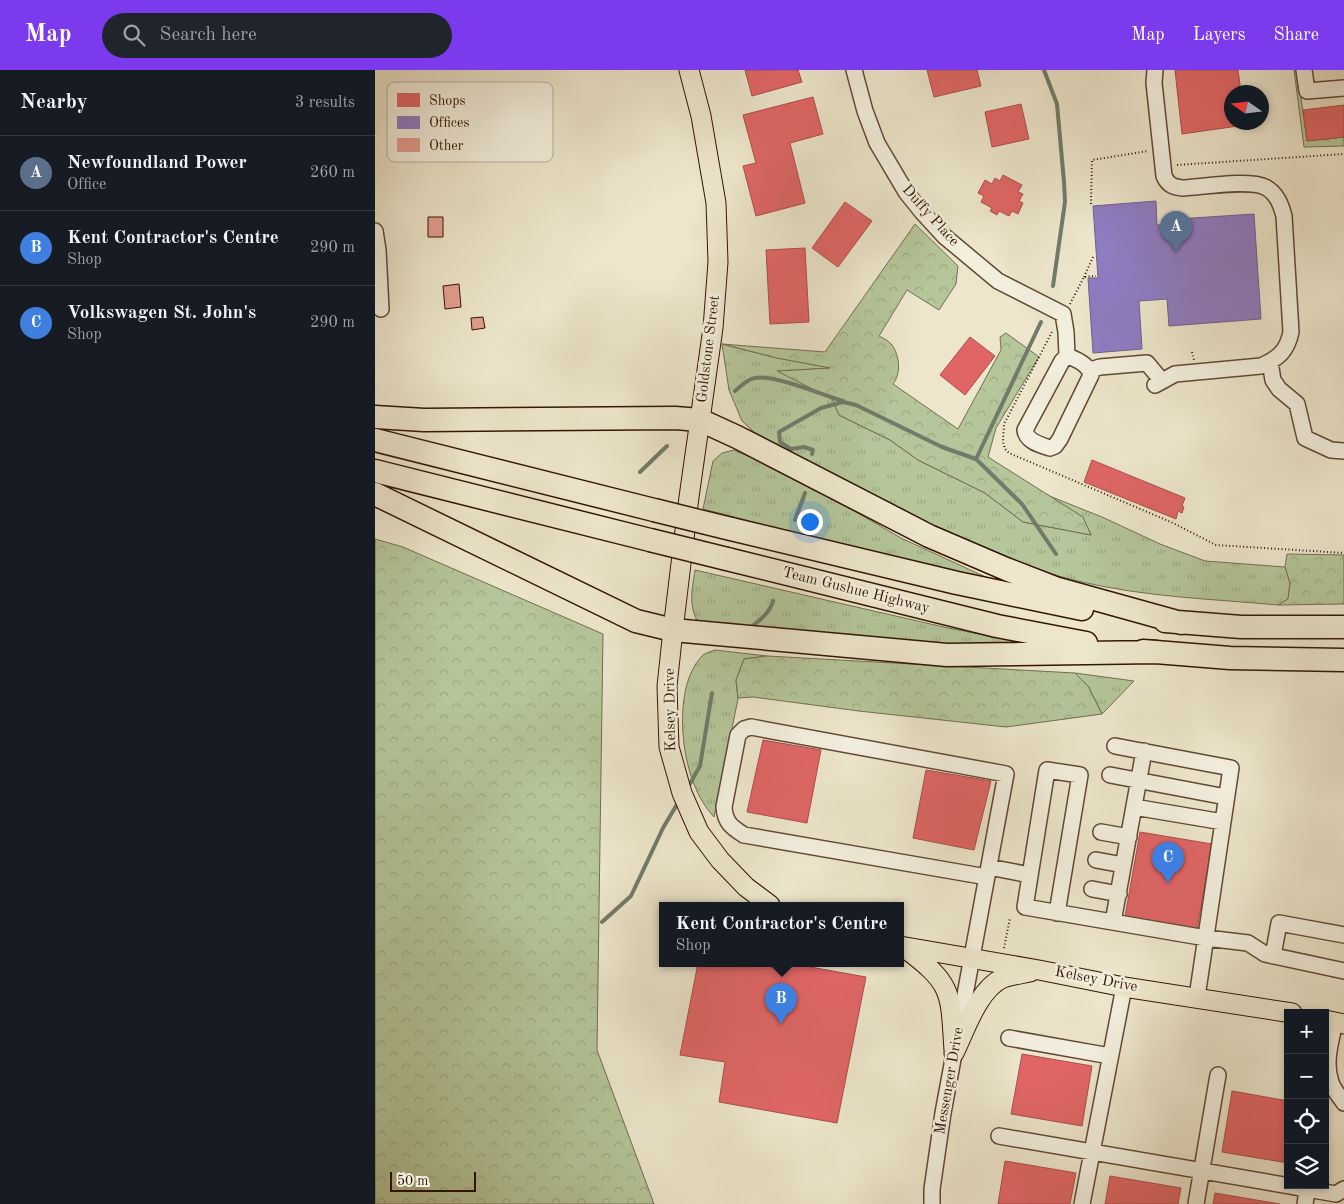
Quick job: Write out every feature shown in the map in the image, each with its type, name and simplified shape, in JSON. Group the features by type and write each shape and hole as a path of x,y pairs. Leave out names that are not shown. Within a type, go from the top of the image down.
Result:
{"highway":[{"path":"375,417 424,420 675,418 700,420 737,437 929,536 1006,569 1055,588 1181,623"},
{"name":"Team Gushue Highway","path":"375,440 731,529 1040,601 1110,614 1181,623 1241,627 1344,627"},
{"name":"Team Gushue Highway","path":"375,471 1006,628 1104,646 1157,652 1230,658 1344,660"},
{"path":"375,494 636,621 673,630 947,655 1157,652"}],"main road":[{"name":"Goldstone Street","path":"673,630 717,292 718,234 716,203 701,116 689,70"},
{"name":"Kelsey Drive","path":"673,630 667,686 669,747 682,793 699,832 720,860 745,887 766,902"},
{"name":"Kelsey Drive","path":"904,947 1123,987 1284,1012"},
{"path":"904,948 935,973 947,990 951,1001 954,1053"},
{"path":"954,1053 975,1008 992,987 1003,978 1039,970"}],"street":[{"name":"Duffy Place","path":"854,70 865,111 877,143 906,192 943,236 998,281 1066,309"},
{"path":"1089,370 1100,367 1147,364 1158,383 1175,374 1251,368 1270,362 1285,350 1291,332 1284,216 1281,205 1271,191 1261,186 1243,184 1183,188 1173,187 1167,182 1163,176 1154,83 1155,70"},
{"path":"1304,70 1307,92 1344,88"},
{"path":"375,231 378,250 381,309"},
{"path":"1066,309 1067,356 1062,361 1036,411 1027,424 1025,435 1050,448 1055,446 1060,439 1091,375 1089,370 1076,359 1067,356"},
{"path":"1270,362 1273,380 1279,389 1297,404 1305,438 1331,450 1344,451"},
{"path":"988,872 1006,774 751,727 744,729 738,735 724,807 725,817 730,827 744,835 988,872 1030,875"},
{"path":"1115,746 1231,768 1197,997"},
{"path":"1113,922 1144,751"},
{"path":"1057,913 1080,775 1047,770 1025,907 1057,913 1206,938 1248,943 1265,954 1344,971"},
{"path":"1110,775 1226,797"},
{"path":"1134,807 1223,822"},
{"path":"1101,832 1129,837"},
{"path":"1096,860 1123,865"},
{"name":"Messenger Drive","path":"932,1204 932,1189 954,1053 988,872"},
{"path":"1092,889 1119,894"},
{"path":"1273,956 1279,923 1344,935"},
{"path":"1082,1204 1123,987"},
{"path":"1335,1022 1329,1047 1328,1065 1331,1083 1344,1103"},
{"path":"1009,1038 1110,1056"},
{"path":"1196,1204 1218,1075"},
{"path":"999,1136 1202,1172 1284,1184"},
{"path":"1305,1204 1308,1189"},
{"path":"1316,1189 1336,1194 1344,1189"}],"path":[{"path":"1091,204 1093,160 1153,151"},
{"path":"1175,165 1344,154"},
{"path":"1066,309 1094,255"},
{"path":"1084,277 1096,276"},
{"path":"1052,331 1004,424 1003,442 1009,454 1173,523 1216,545 1344,553"},
{"path":"1001,964 1009,918"}],"green space":[{"path":"1294,70 1297,70 1307,141 1344,137 1344,146 1304,147"},
{"path":"915,224 958,266 956,284 939,310 907,290 879,336 891,344 897,354 899,365 896,380 893,384 958,429 1001,350 1000,337 1006,333 1039,357 996,428 988,457 1083,517 1091,535 1023,522 985,493 918,460 890,440 839,415 832,399 777,371 830,368 777,358 722,344 825,352"},
{"path":"722,344 777,358 833,368 778,371 833,399 839,415 890,440 918,460 985,493 1023,522 1091,535 1082,517 1042,493 1102,517 1160,544 1205,561 1285,567 1290,583 1288,600 1278,605 1179,597 1106,587 1038,570 996,555 955,537 914,518 755,433 742,421 729,390"},
{"path":"734,450 856,512 901,538 990,579 815,538 703,509 713,461 722,453"},
{"path":"375,539 403,547 603,634 597,1050 654,1204 375,1204"},
{"path":"1287,554 1344,555 1344,604 1278,605 1288,599 1290,583 1285,567"},
{"path":"695,570 948,628 1069,651 999,649 699,624 692,604"},
{"path":"715,650 767,656 744,659 736,680 738,699 714,817 700,798 689,770 683,737 683,719 687,684 693,669 702,656"},
{"path":"767,656 1075,673 1088,686 1102,714 1006,727 753,697 738,698 736,680 744,659"},
{"path":"1075,673 1134,681 1102,714 1088,686"}],"building: Shops":[{"path":"745,70 798,70 802,82 752,96"},
{"path":"927,70 977,70 981,86 934,97"},
{"path":"1175,70 1238,70 1240,85 1224,85 1224,128 1182,134"},
{"path":"813,97 823,134 790,143 805,203 756,216 743,166 756,163 743,115"},
{"path":"1021,104 1029,139 992,147 985,112"},
{"path":"1344,105 1344,137 1307,141 1303,110"},
{"path":"1003,175 1022,185 1018,192 1023,194 1019,201 1023,203 1018,214 1012,211 1009,216 999,211 997,215 990,211 992,208 981,202 984,196 978,193 985,180 992,184 995,178 1000,181"},
{"path":"845,202 872,221 838,267 812,248"},
{"path":"805,248 809,322 770,324 766,250"},
{"path":"970,337 995,356 965,395 940,375"},
{"path":"1092,460 1185,498 1182,513 1178,511 1176,519 1084,482"},
{"path":"763,740 821,750 807,823 747,812"},
{"path":"926,770 991,781 974,850 913,838"},
{"path":"1140,832 1212,844 1196,935 1124,922"},
{"path":"697,967 810,967 866,977 837,1123 719,1102 725,1062 680,1055"},
{"path":"1022,1054 1092,1066 1082,1126 1011,1114"},
{"path":"1232,1091 1284,1100 1284,1162 1222,1152"},
{"path":"1005,1161 1076,1173 1070,1204 998,1204"},
{"path":"1110,1176 1181,1188 1178,1204 1105,1204"},
{"path":"1215,1193 1280,1204 1213,1204"}],"building: Offices":[{"path":"1156,201 1157,225 1162,225 1162,220 1254,214 1261,319 1169,326 1167,299 1139,301 1142,349 1093,353 1088,278 1098,278 1093,206"}],"building: Other":[{"path":"428,217 443,217 443,237 428,237"},
{"path":"459,284 461,307 445,309 443,286"},
{"path":"483,317 485,328 472,330 471,318"}],"waterway":[{"path":"1044,70 1057,104 1065,202 1053,286"},
{"path":"1041,322 976,459 1022,504 1056,554"},
{"path":"735,391 744,383 755,378 774,379 843,401"},
{"path":"812,454 813,450 804,447 791,449 780,442 779,432 821,408 843,402 856,405 942,447 976,459"},
{"path":"640,472 667,446"},
{"path":"795,520 805,493"},
{"path":"750,628 767,613 773,601"},
{"path":"688,787 700,766 712,693"},
{"path":"602,922 631,896 663,828 679,801"}],"place":[{"name":"Newfoundland Power","path":"1176,252"},
{"name":"Volkswagen St. John's","path":"1168,883"},
{"name":"Kent Contractor's Centre","path":"781,1024"}]}
